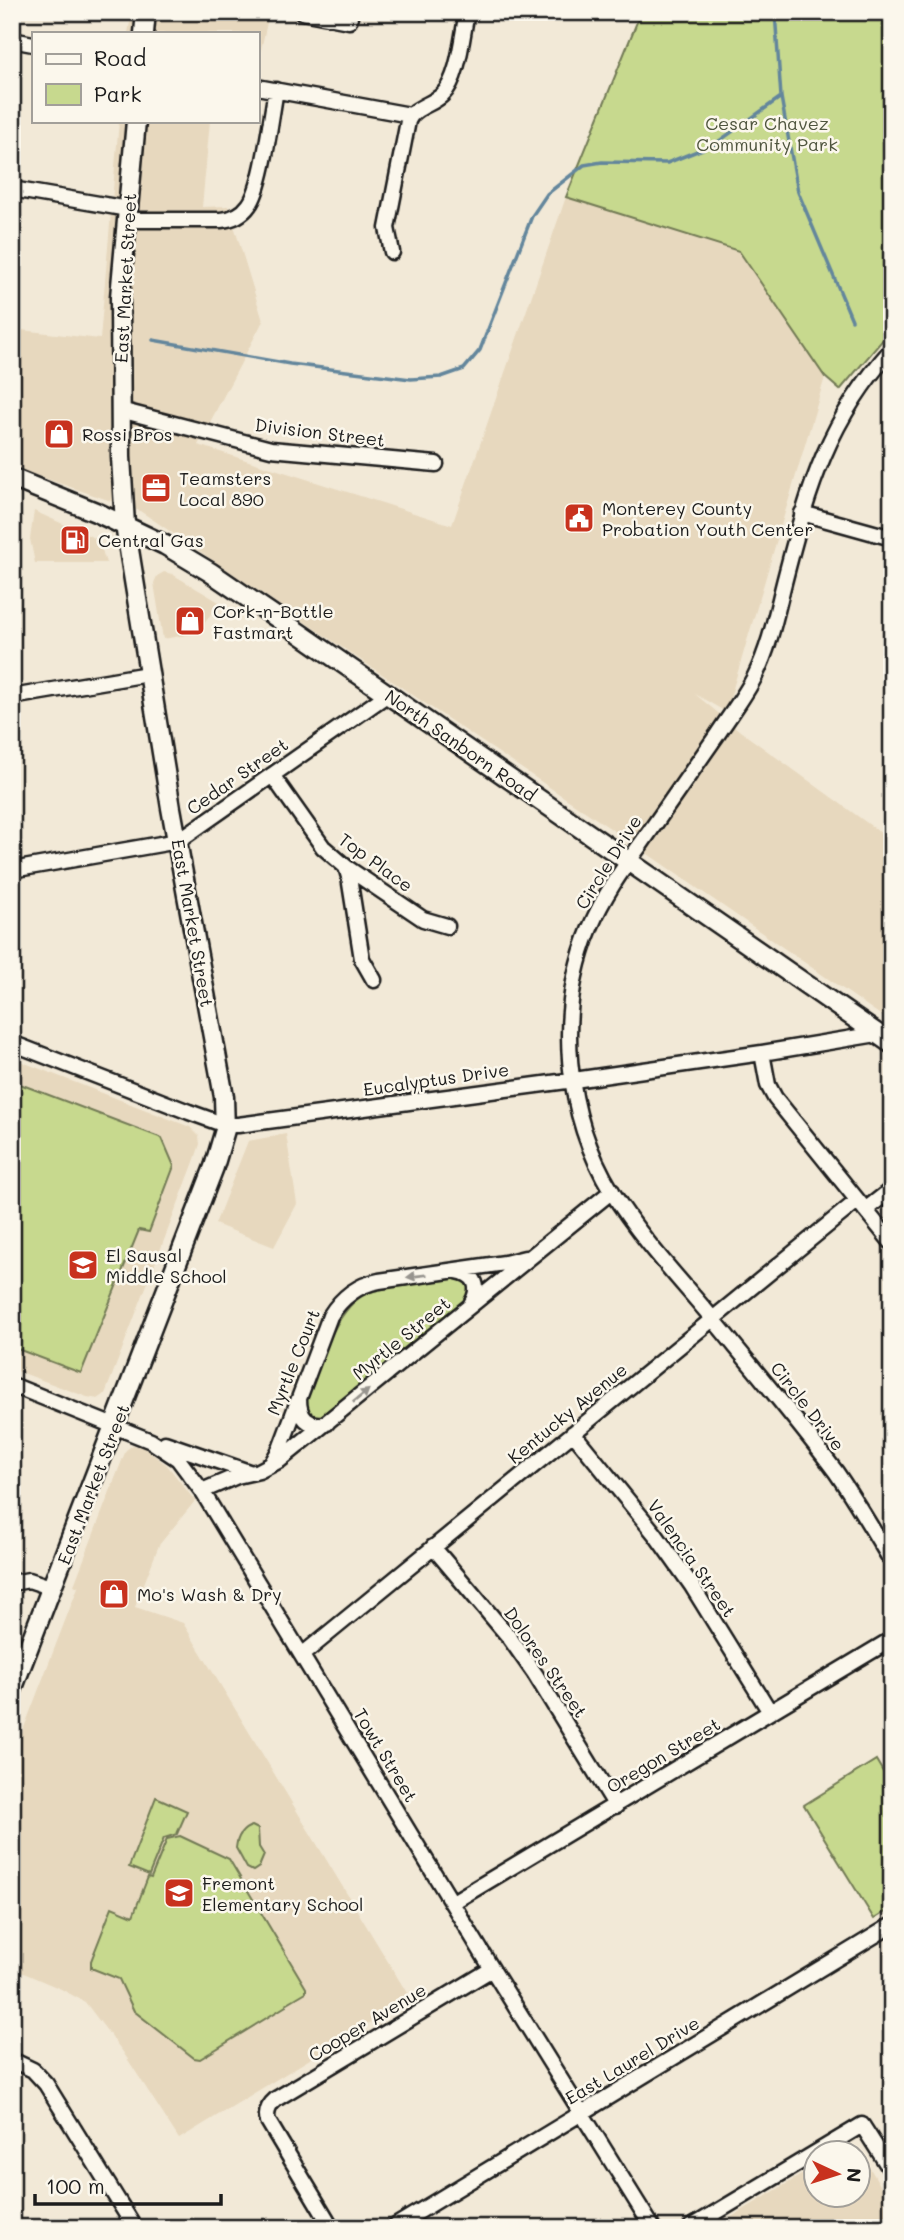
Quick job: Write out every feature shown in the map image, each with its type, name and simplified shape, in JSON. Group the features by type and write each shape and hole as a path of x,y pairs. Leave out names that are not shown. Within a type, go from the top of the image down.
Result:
{"main road":[{"path":"144,32 146,12"},
{"name":"East Market Street","path":"12,1690 222,1146 225,1125 224,1097 148,674 125,525 120,410 120,297 136,122"},
{"name":"North Sanborn Road","path":"12,478 125,525 194,562 884,1039"}],"street":[{"path":"302,12 349,21 351,12"},
{"path":"259,87 410,115 433,103 449,87 467,12"},
{"path":"12,40 32,44"},
{"path":"12,189 128,215 215,220 233,218 244,212 256,193 276,90"},
{"path":"392,252 387,228 410,115"},
{"name":"Circle Drive","path":"892,349 860,387 840,419 821,458 802,513 769,639 755,675 745,694 599,908 584,942 569,1022 579,1111 587,1139 612,1191 641,1231 823,1456 892,1562"},
{"name":"Division Street","path":"120,410 271,449 436,464"},
{"path":"802,513 892,538"},
{"path":"12,697 148,674"},
{"name":"Cedar Street","path":"12,870 178,841 387,694"},
{"name":"Top Place","path":"272,775 323,847 346,867 423,919 447,926"},
{"path":"346,867 362,959 374,980"},
{"name":"Eucalyptus Drive","path":"12,1043 225,1125 255,1124 762,1053 884,1039"},
{"path":"762,1053 771,1091 892,1242"},
{"name":"Kentucky Avenue","path":"302,1655 713,1318 861,1205 892,1189"},
{"name":"Myrtle Street","path":"202,1491 237,1476 260,1471 280,1461 612,1191"},
{"name":"Myrtle Court","path":"268,1466 277,1454 330,1316 356,1288 370,1283 515,1262 532,1255"},
{"path":"456,1271 468,1274 477,1283 476,1297 469,1308"},
{"name":"Towt Street","path":"12,1385 140,1435 178,1459 202,1491 492,1969 653,2228"},
{"path":"299,1397 300,1411 304,1419 316,1424 328,1422"},
{"name":"Valencia Street","path":"573,1433 679,1567 716,1622 770,1712"},
{"path":"140,1435 250,1472"},
{"name":"Dolores Street","path":"433,1547 509,1637 554,1701 616,1806"},
{"path":"12,1583 29,1580 53,1588"},
{"name":"Oregon Street","path":"453,1902 892,1639"},
{"name":"East Laurel Drive","path":"392,2228 892,1925"},
{"name":"Cooper Avenue","path":"332,2228 268,2121 267,2112 276,2099 492,1969"},
{"path":"12,2060 33,2070 46,2084 135,2228"},
{"path":"690,2228 862,2125 892,2172"}],"shaded area":[{"path":"132,12 269,14 259,58 259,32 128,32"},
{"path":"119,122 210,122 202,207 228,206 263,321 198,445 452,525 566,197 739,251 825,377 726,712 695,694 740,731 892,841 892,1023 632,843 140,511 12,467 12,329 100,339"},
{"path":"34,511 99,540 106,563 35,563 30,539"},
{"path":"164,572 219,602 198,633 163,639 154,583 157,576"},
{"name":"El Sausal Middle School","path":"12,1058 190,1127 199,1136 200,1144 194,1162 105,1394 98,1399 12,1369"},
{"path":"286,1134 297,1204 274,1247 215,1224 248,1141"},
{"name":"Fremont Elementary School","path":"133,1445 144,1448 167,1465 195,1501 159,1545 135,1607 183,1623 410,1998 179,2139 123,2052 85,2002 12,1968 12,1759 78,1587 74,1585 126,1450"},
{"path":"872,2172 892,2205 892,2228 713,2228 802,2174 802,2208 872,2208"}],"green space":[{"name":"Cesar Chavez Community Park","path":"641,12 892,12 892,329 840,390 825,377 739,251 566,197"},
{"name":"El Sausal Middle School","path":"12,1081 162,1138 174,1166 149,1232 139,1230 81,1373 12,1347"},
{"path":"461,1278 469,1281 471,1296 323,1417 311,1419 305,1405 321,1358 336,1325 356,1300 368,1293 390,1287"},
{"path":"876,1760 892,1787 892,1908 874,1919 804,1805"},
{"path":"156,1797 187,1811 177,1834 164,1838 149,1875 129,1867"},
{"path":"252,1826 258,1829 259,1847 264,1855 259,1867 253,1871 247,1868 236,1848 241,1834"},
{"path":"180,1836 229,1859 306,1988 306,1992 286,2006 200,2059 194,2058 134,2011 119,1979 91,1968 91,1961 112,1907 133,1916 167,1839"}],"waterway":[{"path":"775,12 781,97 798,192 852,320"},
{"path":"153,340 290,364 411,379 441,377 464,369 480,350 532,216 547,194 584,165 602,162 667,163 715,144 781,97"}],"place":[{"name":"Rossi Bros","path":"59,434"},
{"name":"Teamsters Local 890","path":"156,488"},
{"name":"Monterey County Probation Youth Center","path":"579,518"},
{"name":"Central Gas","path":"75,540"},
{"name":"Cork-n-Bottle Fastmart","path":"190,621"},
{"name":"El Sausal Middle School","path":"83,1265"},
{"name":"Mo's Wash & Dry","path":"114,1594"},
{"name":"Fremont Elementary School","path":"179,1893"}]}
